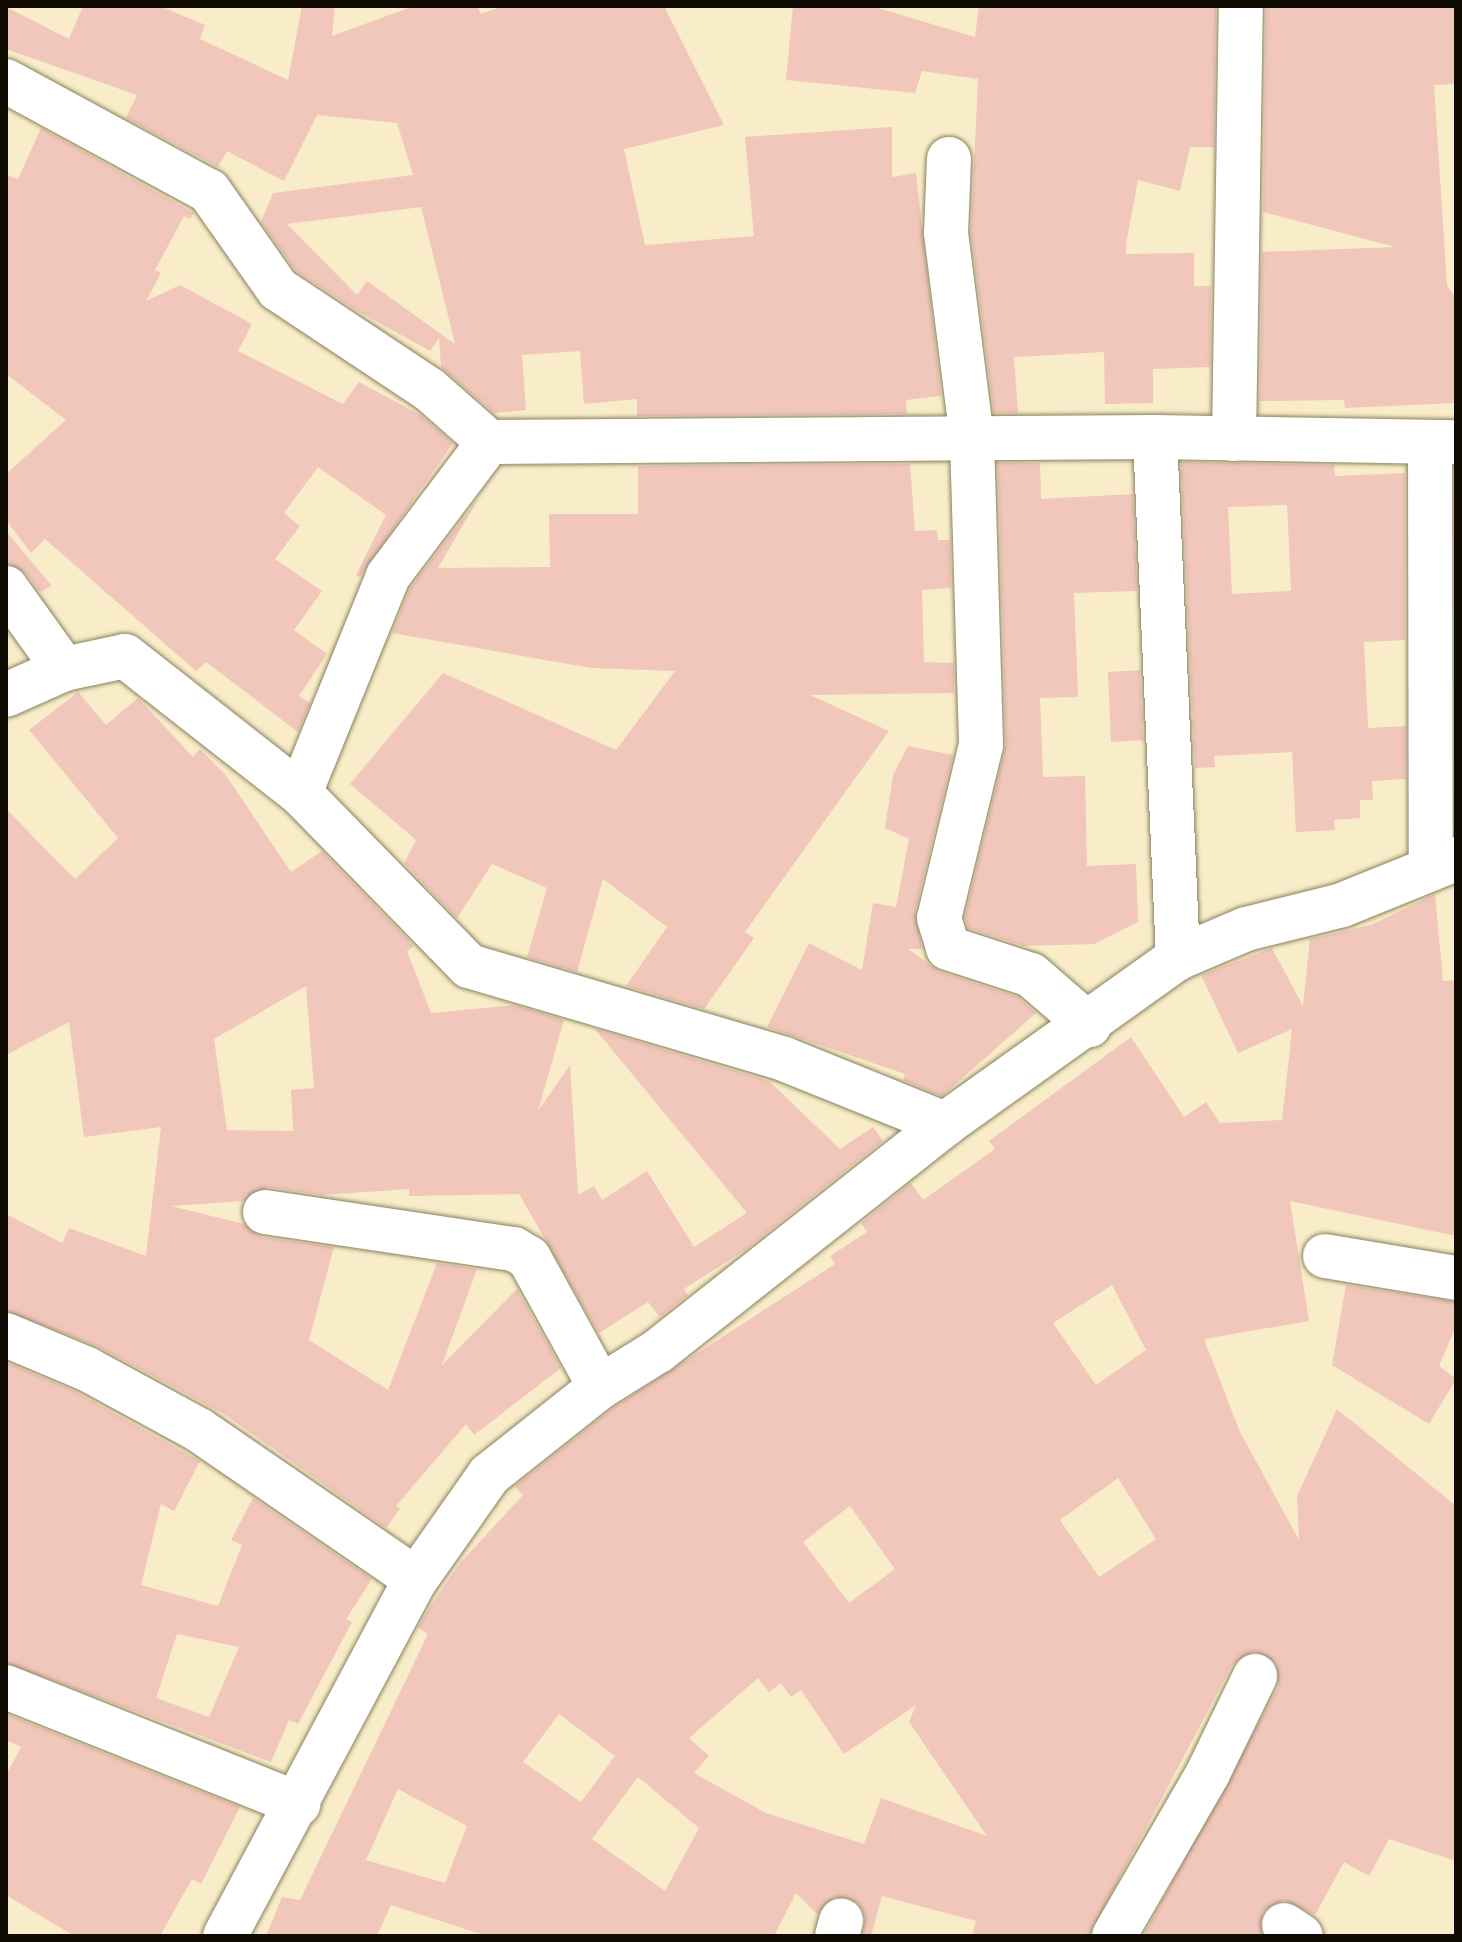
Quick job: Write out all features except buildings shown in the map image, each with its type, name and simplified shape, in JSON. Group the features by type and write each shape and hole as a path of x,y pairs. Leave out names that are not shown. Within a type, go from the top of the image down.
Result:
{"street":[{"path":"1234,439 1241,6"},
{"path":"6,81 209,191 278,289 430,390 489,442 1155,437 1443,444 1444,862 1342,905 1246,929 1178,958 1089,1025 945,1124 658,1351 600,1387 489,1475 416,1579 299,1804 225,1936"},
{"path":"949,159 946,233 972,439 981,745 939,918 948,948 1031,975 1089,1025"},
{"path":"1155,437 1178,958"},
{"path":"300,793 388,576 489,442"},
{"path":"6,588 64,669"},
{"path":"6,695 64,669 125,656 300,793 469,966 784,1059 945,1124"},
{"path":"265,1212 514,1249 529,1258 600,1387"},
{"path":"1325,1256 1456,1278"},
{"path":"6,1335 87,1369 199,1430 416,1579"},
{"path":"1114,1936 1208,1773 1255,1676"},
{"path":"6,1687 299,1804"}]}
